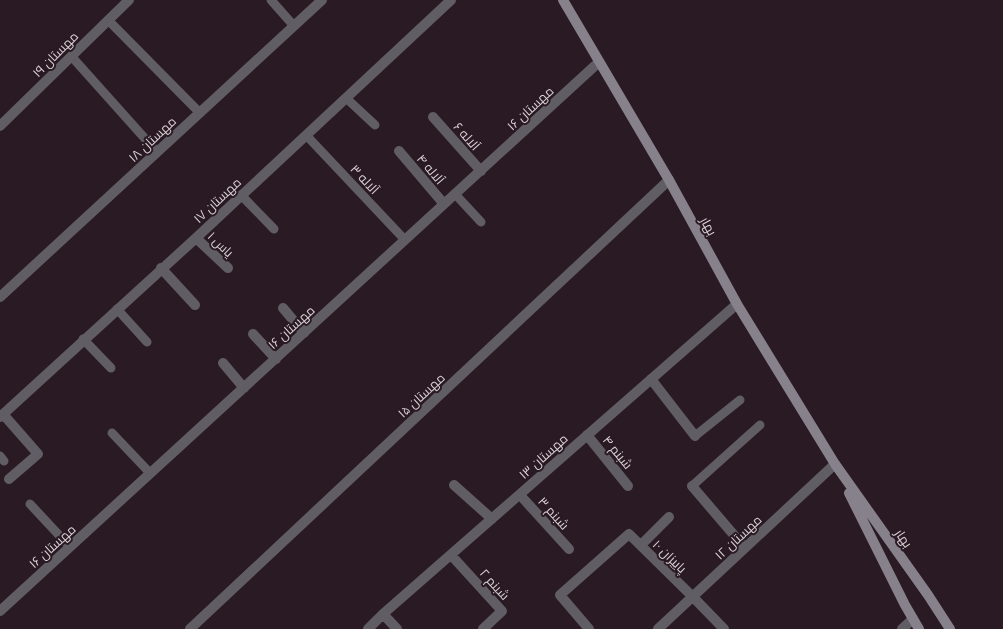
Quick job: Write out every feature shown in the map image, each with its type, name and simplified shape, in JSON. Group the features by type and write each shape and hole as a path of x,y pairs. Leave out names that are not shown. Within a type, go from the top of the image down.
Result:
{"street":[{"name":"مهستان ۱۹","path":"0,126 129,0"},
{"name":"مهستان ۱۸","path":"0,297 322,0"},
{"name":"مهستان ۱۷","path":"1,416 83,339 196,238 451,0"},
{"name":"بهار","path":"563,0 669,180 737,304 835,464 928,595 950,629"},
{"name":"مهستان ۱۶","path":"0,611 599,62"},
{"name":"آلاله ۶","path":"433,117 481,171"},
{"name":"آلاله ۴","path":"399,151 444,204"},
{"name":"مهستان ۱۵","path":"190,629 669,180"},
{"name":"یاس ۱","path":"196,238 228,268"},
{"path":"161,268 196,305"},
{"name":"مهستان ۱۳","path":"368,629 383,614 737,304"},
{"path":"283,308 304,333"},
{"path":"253,334 276,359"},
{"path":"223,363 244,388"},
{"path":"651,379 695,436"},
{"path":"1,416 38,454 9,479"},
{"name":"شبنم ۴","path":"587,435 628,486"},
{"name":"بهار","path":"835,464 905,605 919,629"},
{"name":"مهستان ۱۲","path":"658,629 835,464"},
{"path":"454,485 492,519"},
{"path":"692,486 745,548"},
{"name":"شبنم ۳","path":"520,495 569,549"},
{"path":"641,545 669,517"},
{"name":"پاییزان ۱۰","path":"589,629 560,595 629,534 693,596 724,629"},
{"name":"شبنم ۲","path":"451,555 502,611 483,629"},
{"path":"383,614 397,629"},
{"path":"902,629 913,619"}],"lane":[{"path":"271,0 294,26"},
{"path":"108,20 200,113"},
{"path":"72,57 157,152"},
{"path":"346,98 375,125"},
{"name":"آلاله ۳","path":"306,135 405,240"},
{"path":"455,194 481,222"},
{"path":"241,195 274,229"},
{"path":"117,309 147,342"},
{"path":"83,339 110,368"},
{"path":"695,436 740,400"},
{"path":"692,486 760,424"},
{"path":"112,433 150,473"},
{"path":"30,504 70,547"}]}
